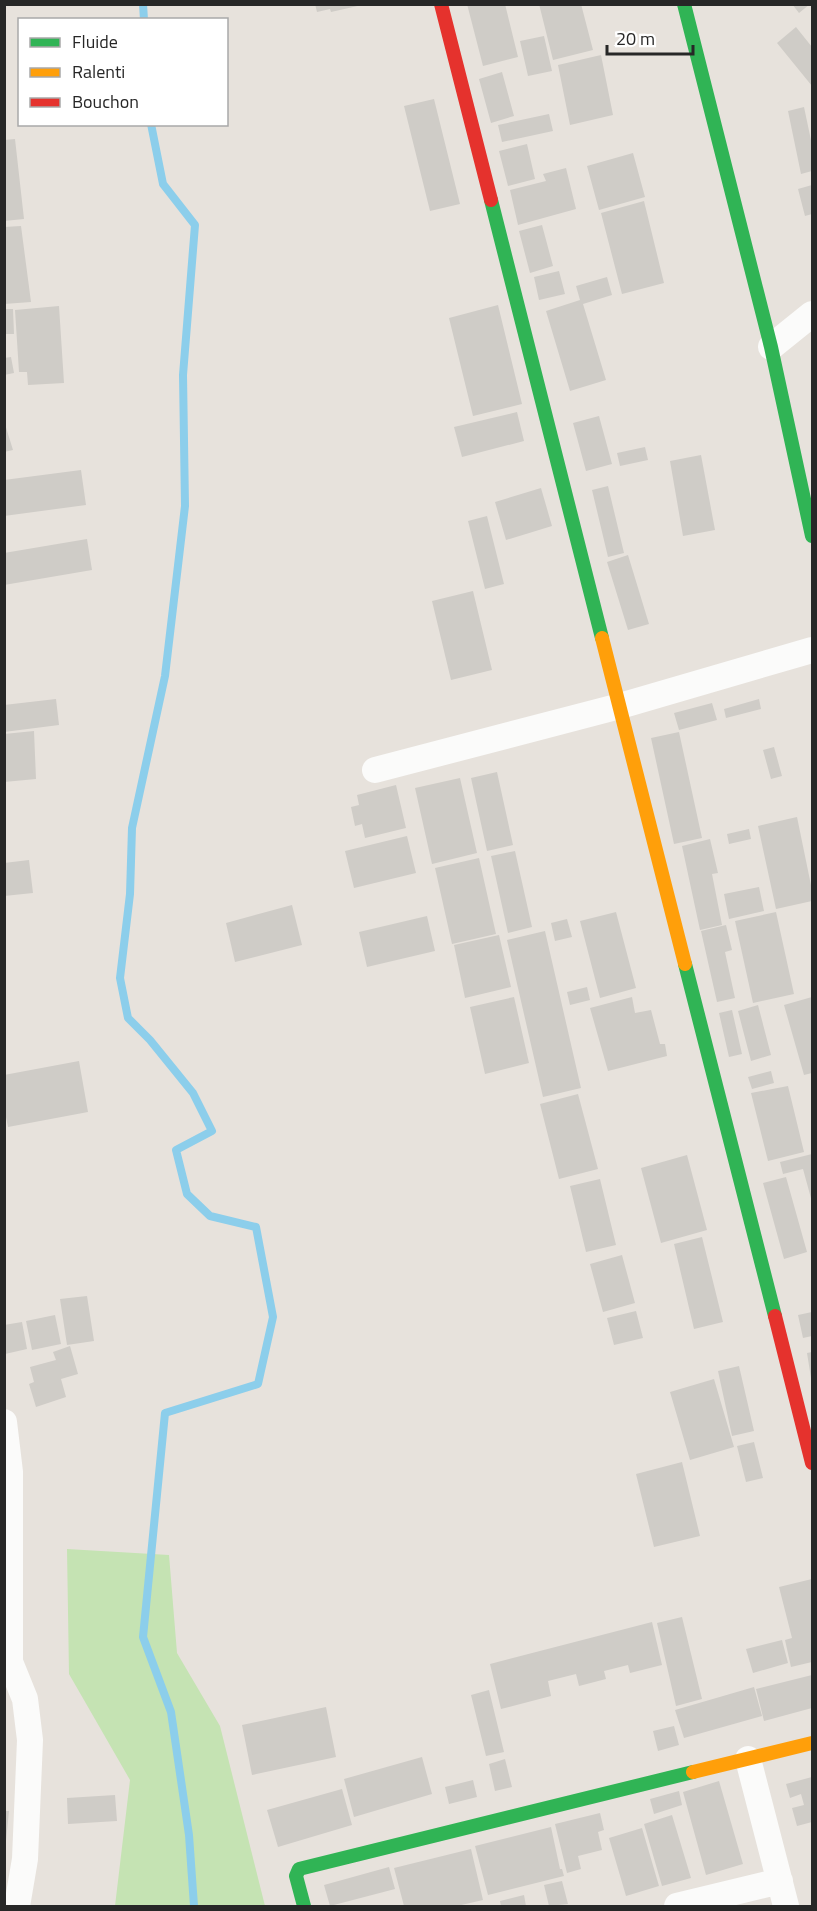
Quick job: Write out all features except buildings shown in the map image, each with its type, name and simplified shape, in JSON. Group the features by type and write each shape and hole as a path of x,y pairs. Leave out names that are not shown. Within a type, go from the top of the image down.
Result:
{"street":[{"path":"441,4 813,1463"},
{"path":"686,6 771,347 813,536"},
{"path":"771,347 813,314"},
{"path":"375,770 620,706 813,650"},
{"path":"4,1422 10,1472 7,1665 25,1699 30,1740 25,1859 17,1906"},
{"path":"304,1906 296,1876 299,1869 813,1743"},
{"path":"748,1759 786,1906"},
{"path":"677,1906 780,1881"}],"green space":[{"path":"67,1549 169,1555 177,1653 220,1726 265,1906 115,1906 130,1780 69,1674"}],"waterway":[{"path":"143,4 144,18"},
{"path":"151,126 163,184 195,225 183,375 185,506 165,676 132,828 130,894 120,978 128,1018 150,1040 193,1093 212,1131 176,1150 187,1194 210,1216 256,1227 273,1317 258,1384 165,1413 143,1637 171,1712 189,1835 194,1906"}],"traffic: fast":[{"path":"684,4 771,347 812,536"},
{"path":"491,200 602,638"},
{"path":"685,964 775,1316"},
{"path":"304,1906 296,1876 299,1869 693,1772"}],"traffic: slow":[{"path":"602,638 685,964"},
{"path":"693,1772 812,1743"}],"traffic: jam":[{"path":"441,4 491,200"},
{"path":"775,1316 812,1463"}]}
